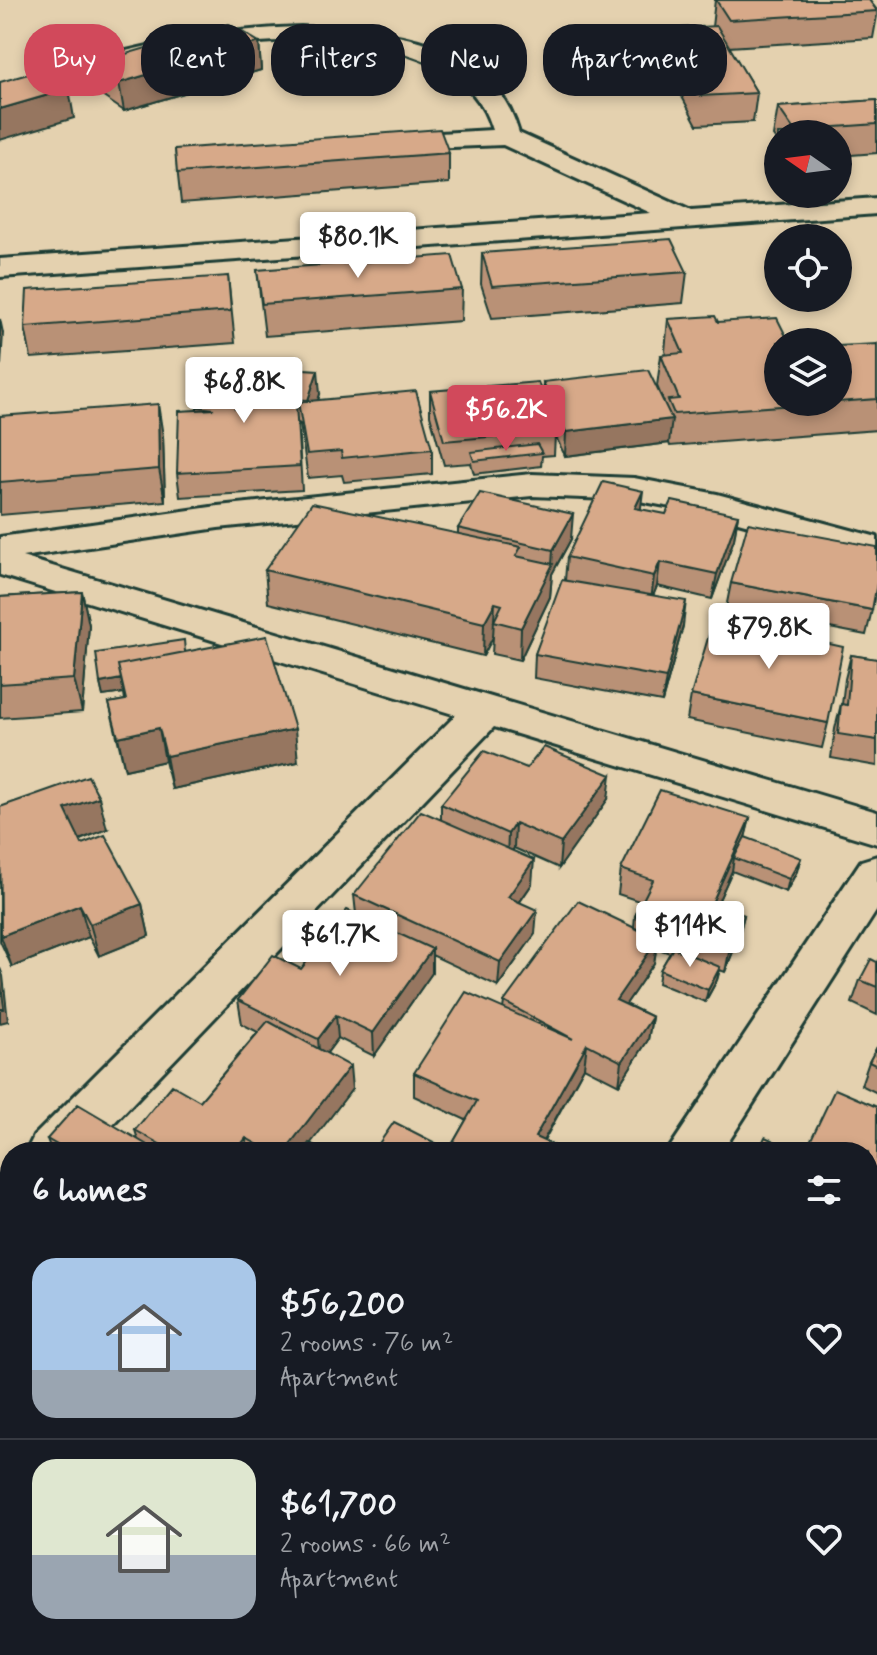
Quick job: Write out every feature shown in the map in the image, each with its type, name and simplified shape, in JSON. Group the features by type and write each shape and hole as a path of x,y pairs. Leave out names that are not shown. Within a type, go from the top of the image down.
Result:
{"street":[{"path":"0,93 185,43 317,33 411,47 452,64 483,85 498,105 507,137"},
{"path":"364,145 507,137 685,218"},
{"path":"0,268 877,206"},
{"path":"0,549 218,517 532,485 634,489 717,505 877,549"},
{"path":"0,563 877,828"},
{"path":"62,1142 488,708"},
{"path":"700,1142 877,873"}],"building":[{"path":"716,0 869,0 877,11 729,20"},
{"path":"727,43 757,93 727,95"},
{"path":"141,50 141,77 125,81 125,54"},
{"path":"24,75 24,96 45,96 0,109 0,82"},
{"path":"877,100 877,124 852,126 852,120 787,120 778,107"},
{"path":"440,129 449,153 177,173 175,149"},
{"path":"671,239 687,272 492,286 482,253"},
{"path":"452,255 462,289 262,304 257,270"},
{"path":"228,276 231,311 25,327 27,290"},
{"path":"715,316 718,322 777,318 782,328 764,328 764,407 674,414 668,400 679,399 661,355 683,353 668,319"},
{"path":"877,344 877,399 852,401 852,345"},
{"path":"273,367 318,370 308,400 240,396 235,408 296,405 300,466 177,473 179,411 214,409 197,407 209,377 267,381"},
{"path":"648,370 672,419 566,432 543,382"},
{"path":"538,382 555,431 444,441 430,391"},
{"path":"416,391 432,449 342,458 341,451 307,454 298,402"},
{"path":"158,404 159,469 0,482 0,416"},
{"path":"537,444 542,453 474,461 471,452"},
{"path":"603,482 643,491 635,508 666,514 672,501 738,515 717,574 660,562 654,576 567,557"},
{"path":"480,493 573,514 553,550 458,528"},
{"path":"312,503 521,547 516,556 553,564 521,628 494,621 502,605 495,603 484,623 265,570"},
{"path":"748,523 877,547 877,583 872,610 731,583"},
{"path":"562,580 686,601 666,678 535,654"},
{"path":"82,592 74,679 0,684 0,597"},
{"path":"714,618 843,647 828,723 691,695"},
{"path":"267,636 295,729 166,756 159,728 118,737 109,703 126,700 118,665"},
{"path":"184,640 185,652 118,665 121,679 100,683 96,653"},
{"path":"851,655 877,659 877,740 838,734 841,704 847,705"},
{"path":"544,747 611,775 561,843 515,823 508,834 441,804 484,751 527,768"},
{"path":"88,776 99,797 65,809 82,844 105,835 142,904 90,924 80,905 1,936 0,807"},
{"path":"660,790 750,818 711,905 744,915 730,948 635,916 653,880 621,869"},
{"path":"421,811 534,860 508,897 537,910 500,962 354,895"},
{"path":"745,837 801,858 789,879 734,858"},
{"path":"578,901 658,939 616,1000 652,1017 622,1062 587,1044 535,1137 546,1142 454,1142 477,1101 414,1073 466,992 573,1039 504,1002"},
{"path":"347,910 432,949 373,1033 336,1015 318,1039 238,1000 273,955 301,969"},
{"path":"673,948 720,967 708,990 660,970"},
{"path":"871,959 877,962 877,987 860,980"},
{"path":"0,976 4,1009 0,1009"},
{"path":"268,1021 350,1066 292,1142 253,1142 246,1138 243,1142 156,1142 135,1130 172,1085 200,1101"},
{"path":"877,1047 877,1066 869,1062"},
{"path":"835,1089 877,1107 877,1142 810,1142"},
{"path":"78,1104 142,1142 52,1142 47,1139"},
{"path":"394,1122 433,1142 380,1142"}]}
